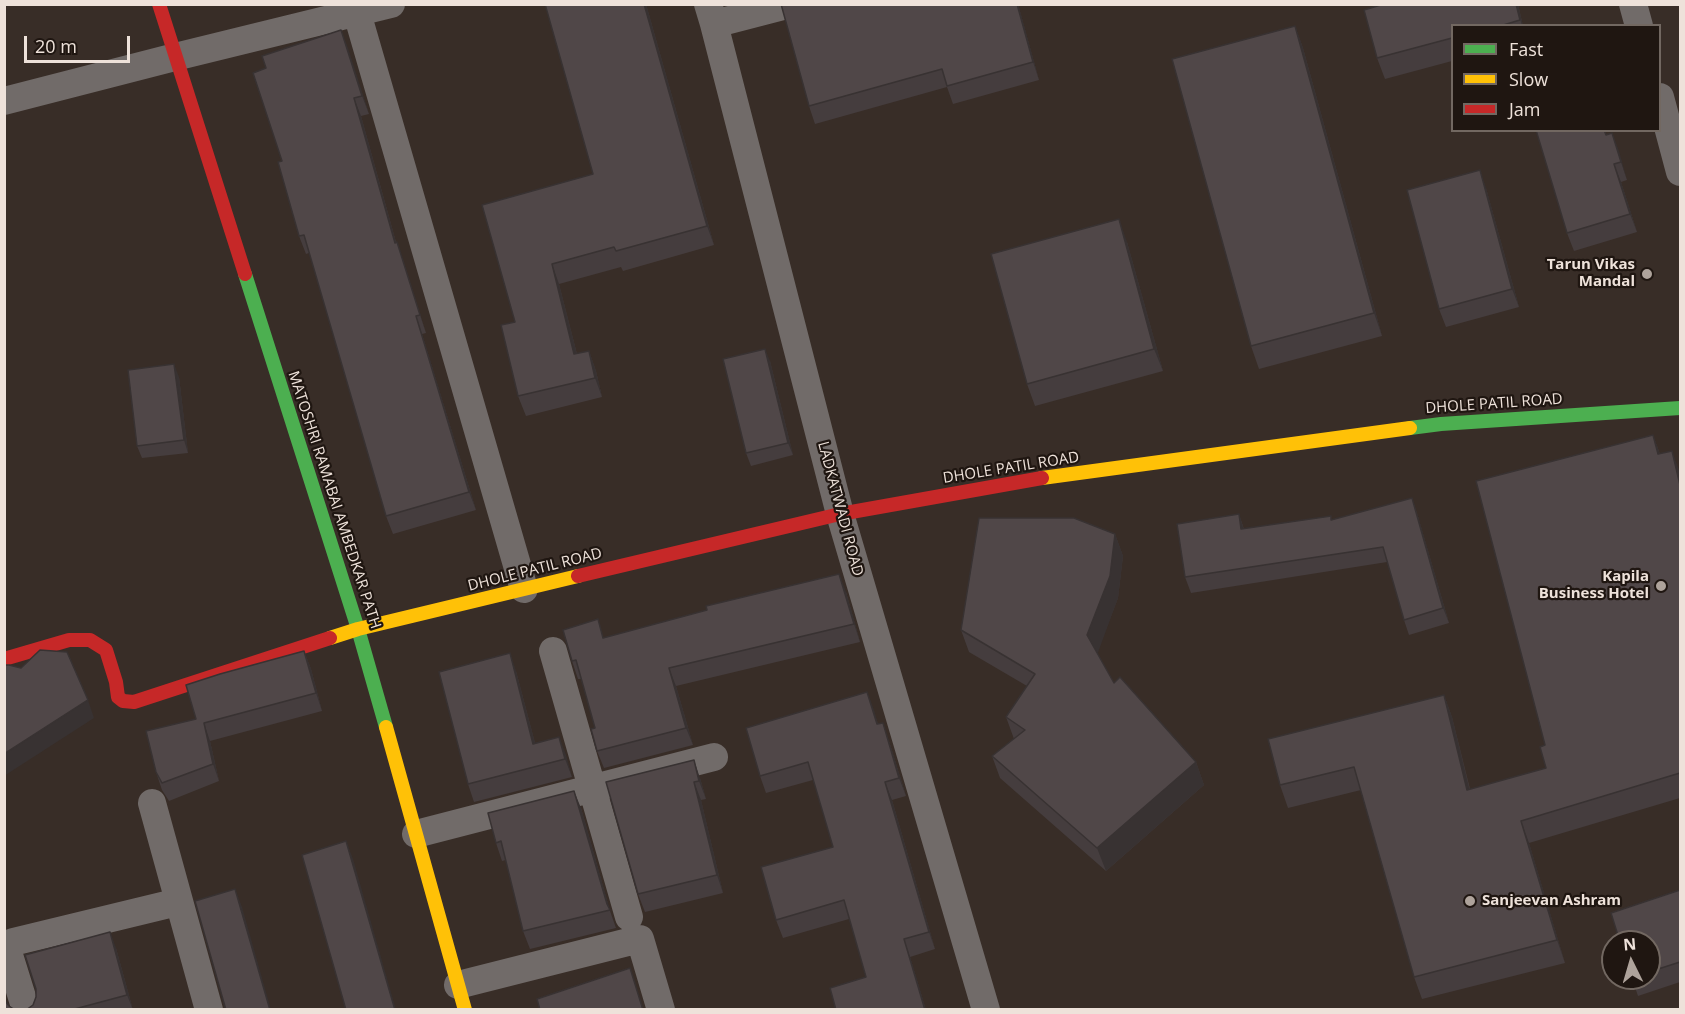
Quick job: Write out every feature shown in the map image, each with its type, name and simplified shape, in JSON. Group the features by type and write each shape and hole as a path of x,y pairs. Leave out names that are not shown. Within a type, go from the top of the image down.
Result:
{"street":[{"name":"MATOSHRI RAMABAI AMBEDKAR PATH","path":"159,4 358,629 461,997"},
{"path":"4,101 391,4"},
{"path":"711,14 791,4"},
{"path":"1633,4 1638,24"},
{"path":"357,13 524,589"},
{"name":"LADKATWADI ROAD","path":"711,14 840,514 986,1010"},
{"path":"1661,104 1680,172"},
{"name":"DHOLE PATIL ROAD","path":"4,659 69,640 90,640 106,650 118,696 123,701 134,702 358,629 840,514 1029,480 1441,424 1680,408"},
{"path":"553,651 629,917"},
{"path":"416,834 714,757"},
{"path":"152,803 209,1010"},
{"path":"26,1010 8,952 13,942 178,902"},
{"path":"461,997 640,939 661,1010"}],"building":[{"path":"545,4 644,4 707,226 616,251 614,247 552,264 574,354 589,351 595,378 518,396 501,325 515,322 482,205 593,174"},
{"path":"781,4 1017,4 1033,62 947,86 942,69 809,106"},
{"path":"1384,4 1516,4 1520,20 1507,24 1451,24 1451,38 1377,58 1364,10"},
{"path":"1295,26 1374,313 1251,346 1172,59"},
{"path":"341,30 362,96 354,98 395,243 397,242 420,315 416,316 469,492 386,516 304,235 299,236 278,162 282,161 253,73 266,68 262,56"},
{"path":"1537,132 1605,132 1606,135 1612,133 1621,162 1614,164 1630,214 1567,233"},
{"path":"1480,170 1512,289 1439,309 1407,190"},
{"path":"1119,219 1154,349 1027,384 991,254"},
{"path":"765,349 788,443 746,453 723,359"},
{"path":"174,364 184,440 137,446 128,370"},
{"path":"1653,435 1658,454 1672,451 1680,485 1680,773 1521,821 1557,940 1414,977 1354,767 1280,785 1268,739 1444,695 1467,790 1546,768 1540,747 1545,745 1476,481"},
{"path":"1412,498 1443,608 1404,620 1383,547 1185,577 1177,524 1239,514 1241,529 1331,516 1331,520"},
{"path":"979,518 1074,518 1115,534 1110,576 1087,635 1114,683 1120,677 1196,762 1097,848 992,756 1025,730 1006,717 1035,674 961,630"},
{"path":"839,574 854,624 669,668 686,728 597,751 591,729 595,728 576,660 572,661 563,630 598,619 603,638 707,610 706,606"},
{"path":"40,650 67,652 88,700 4,754 4,665 21,668"},
{"path":"304,651 316,693 204,723 213,764 162,783 156,772 146,731 196,719 186,685"},
{"path":"510,653 533,744 559,737 565,759 468,784 439,672"},
{"path":"867,692 877,724 883,723 899,778 885,782 929,932 904,939 925,1010 836,1010 830,988 866,977 844,900 776,920 761,867 833,847 808,762 760,776 746,728"},
{"path":"694,760 699,781 694,782 717,875 638,894 606,782"},
{"path":"574,791 610,910 523,931 501,841 496,843 488,813"},
{"path":"346,841 395,1010 346,1010 302,855"},
{"path":"235,889 270,1010 226,1010 195,901"},
{"path":"1680,890 1680,962 1661,968 1661,930 1616,930 1611,913"},
{"path":"110,932 127,995 71,1010 26,1010 33,1005 36,989 25,955"},
{"path":"630,968 643,1010 540,1010 537,999"},
{"path":"4,999 9,1006 15,1010 4,1010"}],"traffic: fast":[{"path":"245,274 358,629 386,727"},
{"path":"1410,428 1680,408"}],"traffic: slow":[{"path":"1042,478 1410,428"},
{"path":"330,638 358,629 578,576"},
{"path":"386,727 465,1010"}],"traffic: jam":[{"path":"159,4 245,274"},
{"path":"578,576 840,514 1042,478"},
{"path":"4,659 69,640 90,640 106,650 118,697 123,701 134,702 330,638"}],"place":[{"name":"Tarun Vikas Mandal","path":"1647,274"},
{"name":"Kapila Business Hotel","path":"1661,586"},
{"name":"Sanjeevan Ashram","path":"1470,901"}]}
